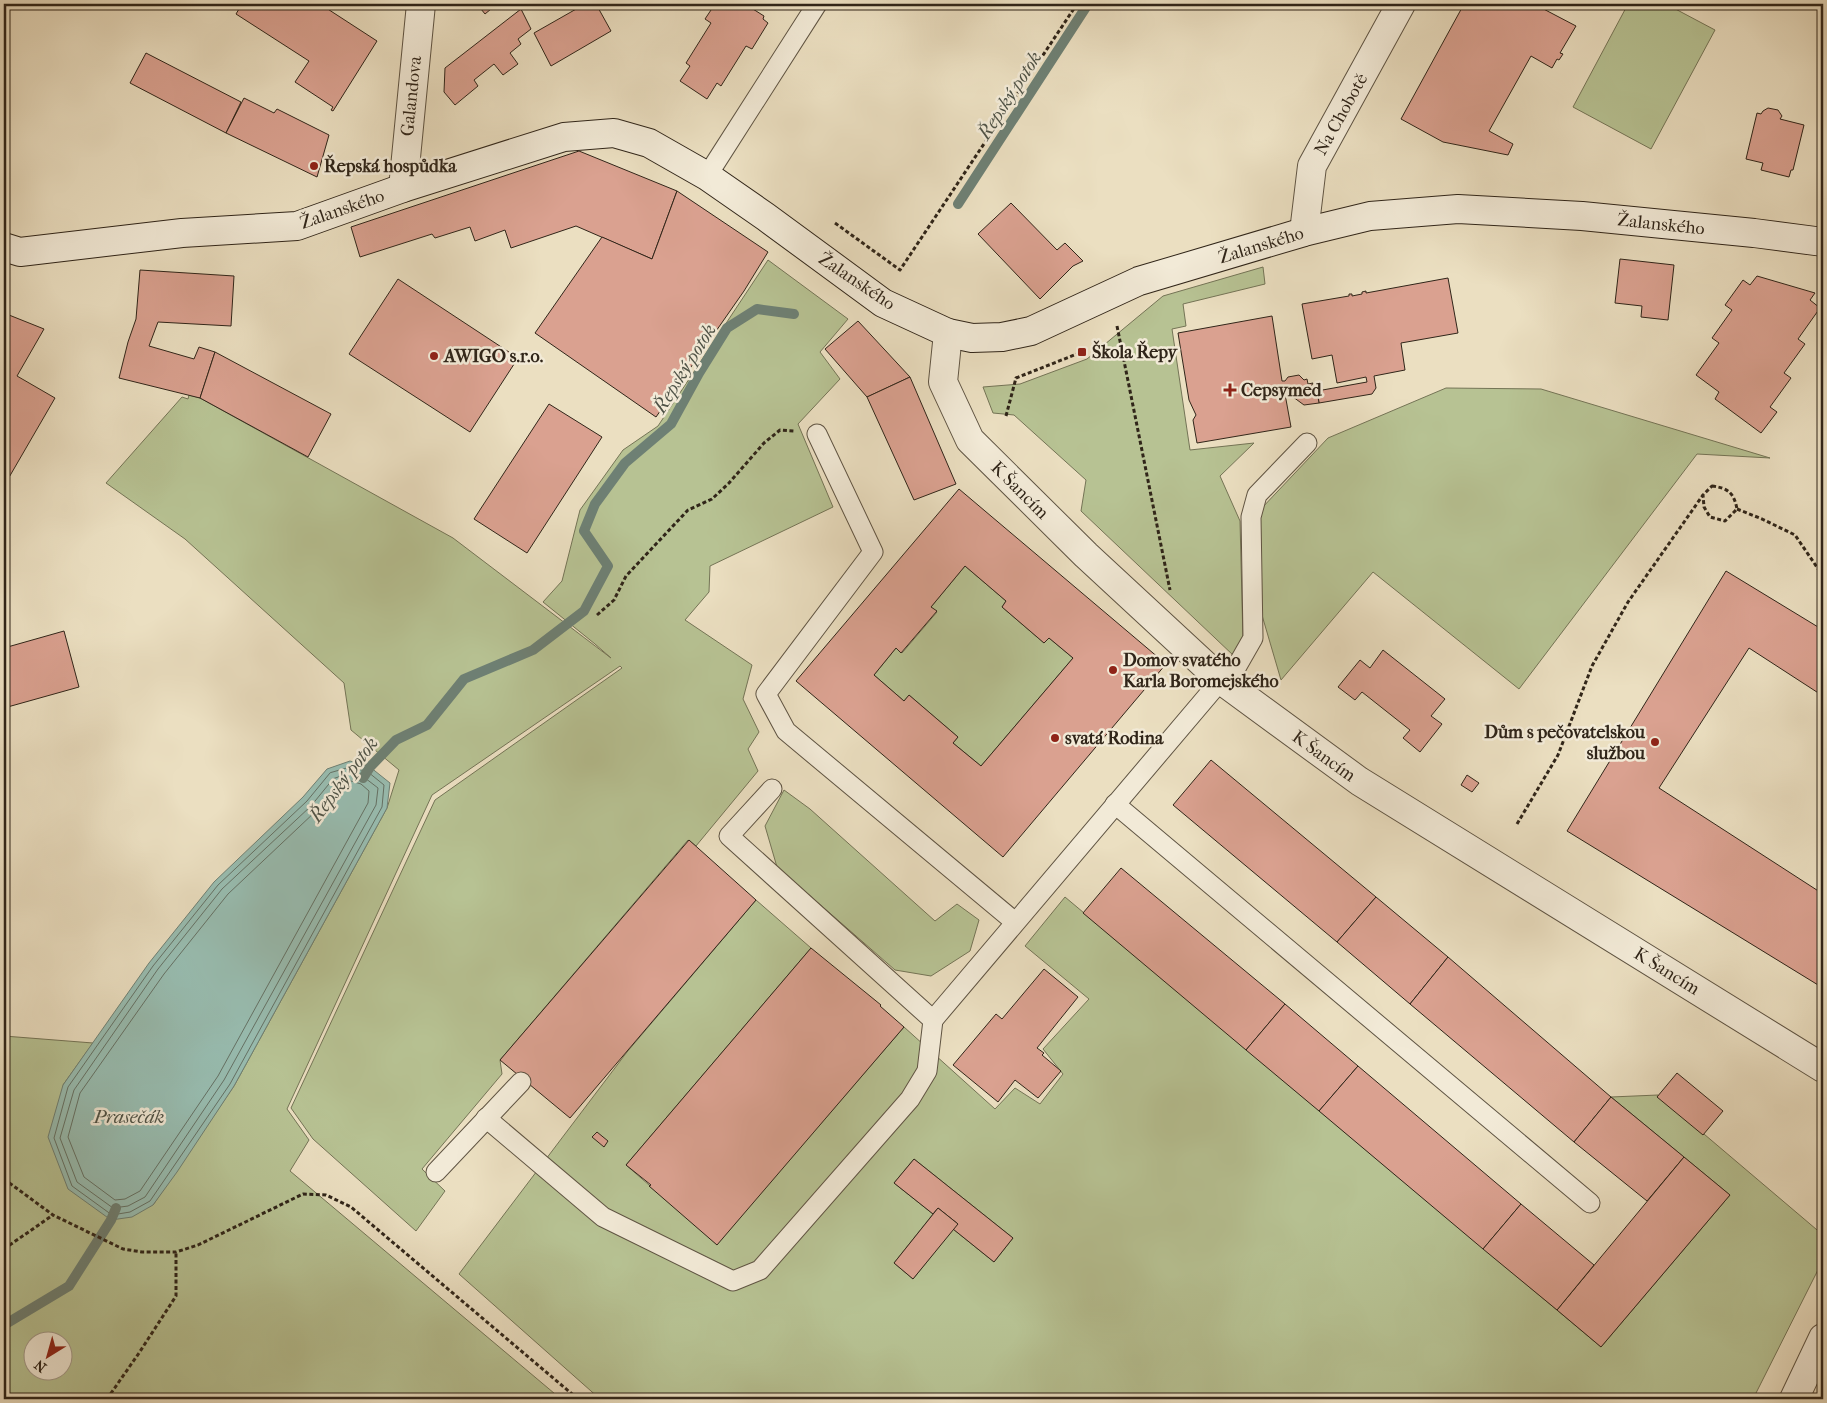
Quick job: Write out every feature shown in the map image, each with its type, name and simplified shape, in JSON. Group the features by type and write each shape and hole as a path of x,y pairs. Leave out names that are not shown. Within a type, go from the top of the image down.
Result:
{"street":[{"name":"Galandova","path":"403,188 421,4"},
{"name":"Na Chobotě","path":"1304,232 1312,166 1401,4"},
{"name":"Žalanského","path":"4,247 20,252 182,233 297,226 403,188 564,137 614,133 649,143 707,176 883,303 948,333 972,338 993,338 1031,331 1139,282 1304,232 1370,216 1458,209 1582,216 1754,233 1823,242"},
{"name":"K Šancím","path":"948,333 943,382 970,440 1086,555 1221,680 1358,781 1823,1068"},
{"path":"1794,1399 1823,1338"}],"lane":[{"path":"707,176 817,4"},
{"path":"818,434 873,552 766,694 786,731 1015,922"},
{"path":"486,1118 603,1217 733,1281 760,1270 910,1099 927,1072 933,1020 1221,680 1237,666 1253,638 1251,518 1257,495 1307,443"},
{"path":"772,789 729,836 933,1020"},
{"path":"1115,804 1590,1203"},
{"path":"436,1172 521,1082"}],"path":[{"path":"835,222 900,270 1077,4"},
{"path":"1117,326 1171,596"},
{"path":"1006,416 1016,378 1082,352"},
{"path":"597,615 614,600 626,576 688,510 712,499 729,483 764,443 780,430 818,434"},
{"path":"1517,824 1558,755 1592,666 1628,602 1703,495 1712,486 1724,487 1735,497 1737,509"},
{"path":"1703,495 1704,507 1710,517 1725,521 1737,509"},
{"path":"1737,509 1794,535 1823,576"},
{"path":"4,1179 53,1215 123,1249 142,1252 176,1252 198,1245 304,1194 326,1195 351,1207 578,1399"},
{"path":"4,1248 53,1215"},
{"path":"106,1399 176,1296 176,1252"}],"green space":[{"path":"1628,4 1666,4 1715,30 1651,149 1573,107"},
{"path":"768,260 848,319 820,352 840,379 798,424 833,507 710,566 709,592 685,620 752,665 743,699 759,732 748,749 758,771 696,846 688,840 500,1060 502,1074 422,1169 445,1191 416,1231 313,1139 291,1108 435,800 622,668 620,666 432,795 287,1109 309,1140 290,1171 561,1399 4,1399 4,1036 93,1043 63,1085 153,1205 234,1086 387,808 399,770 351,730 344,683 185,539 106,483 182,397 188,399 189,395 200,398 453,538 611,658 543,602 562,581 580,510 623,450 658,426"},
{"path":"1263,267 1265,284 1183,304 1186,326 1172,329 1190,450 1254,443 1220,476 1240,521 1243,641 1234,656 1081,511 1086,480 1014,415 993,413 983,387 1020,384 1087,359 1163,296"},
{"path":"1446,388 1541,389 1770,458 1697,454 1519,689 1373,572 1281,680 1259,605 1260,510 1328,438"},
{"path":"965,566 1006,601 1002,607 1044,643 1049,638 1073,658 981,766 953,743 958,737 909,695 904,701 874,675 896,648 902,653 937,612 931,607"},
{"path":"784,790 810,809 935,921 957,904 979,920 970,951 931,976 895,970 777,867 765,826"},
{"path":"1065,897 1601,1347 1730,1195 1611,1097 1658,1095 1823,1235 1823,1260 1753,1399 600,1399 459,1274 627,1052 756,900 811,948 626,1165 717,1244 904,1027 995,1109 1015,1088 1040,1104 1063,1074 1043,1049 1089,999 1025,946","holes":["914,1159 1013,1238 994,1262 953,1229 913,1279 894,1263 933,1214 894,1183"]}],"water":[{"name":"Prasečák","path":"350,761 370,767 390,783 387,808 234,1086 177,1172 153,1205 132,1217 111,1220 68,1189 48,1137 63,1085 149,963 214,882 303,797 327,769"}],"building":[{"path":"233,4 320,4 377,41 333,111 331,110 333,107 295,82 309,61 236,14 239,9"},
{"path":"477,4 497,4 485,14"},
{"path":"585,4 596,4 611,31 551,66 534,33"},
{"path":"715,4 745,4 764,16 763,19 768,23 752,49 746,46 721,86 717,83 707,99 680,81 690,66 686,63 711,23 705,19"},
{"path":"1464,4 1534,4 1576,26 1560,53 1563,54 1559,60 1557,59 1552,68 1531,56 1489,131 1513,144 1508,155 1443,142 1401,119"},
{"path":"521,9 531,29 518,39 521,44 510,53 518,64 503,75 494,64 474,80 478,86 455,105 444,92 445,68"},
{"path":"146,53 241,102 226,133 130,83"},
{"path":"244,98 274,113 277,109 329,135 317,177 226,133"},
{"path":"1768,108 1778,110 1782,116 1780,119 1804,125 1793,170 1791,170 1789,177 1761,170 1763,163 1746,159 1757,113 1761,114"},
{"path":"579,151 677,191 652,259 576,226 511,248 505,230 475,241 470,227 435,238 432,234 360,257 351,227"},
{"path":"677,191 768,252 744,291 656,417 535,333 602,237 652,259"},
{"path":"1011,203 1057,250 1065,243 1083,261 1073,266 1040,299 978,234"},
{"path":"1620,259 1674,265 1668,320 1641,317 1642,306 1615,303"},
{"path":"140,270 234,276 231,326 158,322 149,346 194,359 199,347 215,352 200,398 119,378 136,319"},
{"path":"1757,276 1815,293 1810,300 1820,308 1798,339 1805,344 1784,373 1791,378 1770,407 1777,412 1761,433 1715,399 1719,392 1696,375 1719,343 1712,338 1732,310 1725,305 1743,280 1750,285"},
{"path":"1448,278 1458,333 1401,343 1405,370 1374,376 1376,388 1372,394 1319,403 1317,391 1367,382 1366,377 1337,383 1332,355 1312,359 1302,304 1349,296 1349,294 1352,294 1352,296 1366,291 1366,293"},
{"name":"AWIGO s.r.o.","path":"398,279 518,358 470,432 349,354"},
{"path":"4,313 44,329 17,376 55,398 4,486"},
{"path":"1272,316 1282,381 1285,381 1288,377 1299,375 1304,380 1307,379 1308,384 1313,383 1309,390 1317,391 1319,403 1304,405 1289,394 1285,394 1291,427 1197,443 1193,420 1196,415 1189,400 1178,333"},
{"path":"858,321 910,377 867,397 825,349"},
{"path":"215,352 331,414 308,457 200,398"},
{"path":"910,377 956,484 914,500 867,397"},
{"path":"549,404 602,437 527,553 474,519"},
{"name":"Domov svatého Karla Boromejského","path":"959,489 1166,664 1003,857 796,681","holes":["965,566 1006,601 1002,607 1044,643 1049,638 1073,658 981,766 953,743 958,737 909,695 904,701 874,675 896,648 901,653 937,611 931,607"]},
{"name":"Dům s pečovatelskou službou","path":"1726,571 1823,630 1823,696 1749,648 1659,788 1823,894 1823,988 1567,831"},
{"path":"64,631 79,687 4,708 4,648"},
{"path":"1383,650 1445,699 1431,716 1442,724 1420,752 1403,738 1410,730 1362,692 1355,700 1338,687 1360,660 1370,668"},
{"path":"1211,760 1376,897 1337,942 1173,805"},
{"path":"1467,775 1479,783 1472,792 1461,785"},
{"path":"689,840 756,900 570,1118 500,1060"},
{"path":"1121,868 1285,1004 1246,1050 1083,913"},
{"path":"1376,897 1448,957 1410,1004 1337,942"},
{"path":"811,948 881,1005 904,1027 717,1245 626,1165"},
{"path":"1448,957 1611,1097 1574,1142 1410,1004"},
{"path":"1044,969 1078,997 1037,1048 1044,1053 1042,1055 1061,1071 1038,1098 1015,1080 998,1102 953,1065 996,1014 1002,1019"},
{"path":"1285,1004 1358,1066 1319,1111 1246,1050"},
{"path":"1358,1066 1521,1204 1483,1249 1319,1111"},
{"path":"1677,1073 1723,1111 1703,1135 1657,1097"},
{"path":"1611,1097 1684,1157 1647,1201 1574,1142"},
{"path":"597,1132 608,1141 604,1147 592,1137"},
{"path":"1684,1157 1730,1195 1601,1347 1557,1310"},
{"path":"914,1159 1013,1238 994,1262 953,1229 958,1224 938,1208 933,1214 894,1183"},
{"path":"1521,1204 1594,1265 1557,1310 1483,1249"},
{"path":"938,1208 958,1224 913,1279 894,1263"}],"waterway":[{"name":"Řepský potok","path":"958,204 1088,4"},
{"name":"Řepský potok","path":"363,778 370,767 396,740 427,725 464,679 533,650 584,611 608,566 584,531 595,504 625,463 671,424 699,373 727,328 757,309 794,314"},
{"name":"Řepský potok","path":"4,1325 69,1286 111,1220 116,1208"}],"place":[{"name":"Řepská hospůdka","path":"314,166"},
{"name":"Škola Řepy","path":"1082,352"},
{"name":"AWIGO s.r.o.","path":"434,356"},
{"name":"Cepsymed","path":"1230,390"},
{"name":"Domov svatého Karla Boromejského","path":"1113,670"},
{"name":"svatá Rodina","path":"1055,738"},
{"name":"Dům s pečovatelskou službou","path":"1655,742"}]}
